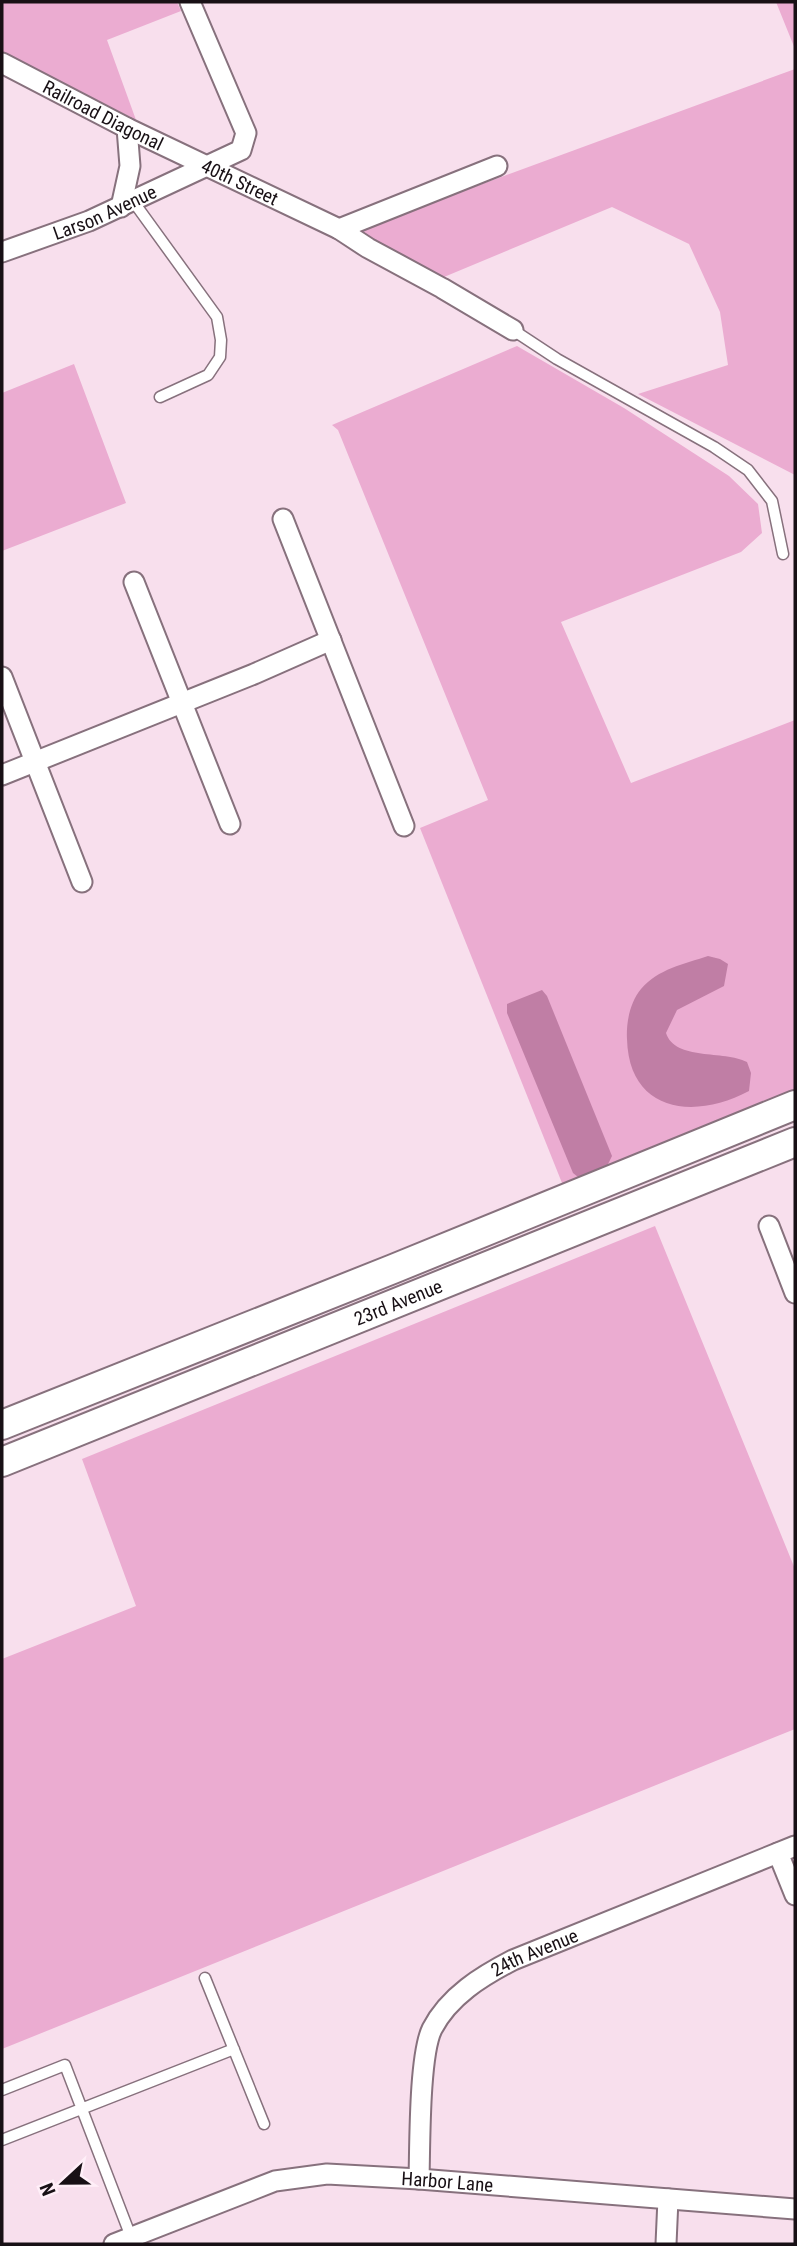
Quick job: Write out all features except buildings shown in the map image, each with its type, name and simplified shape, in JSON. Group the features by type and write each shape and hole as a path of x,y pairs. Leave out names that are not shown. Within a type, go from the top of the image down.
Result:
{"main road":[{"name":"23rd Avenue","path":"2,1424 393,1269 795,1105"},
{"name":"23rd Avenue","path":"2,1462 795,1142"}],"street":[{"name":"40th Street","path":"190,2 246,133 240,150 206,165"},
{"name":"Railroad Diagonal","path":"2,63 127,128 206,165"},
{"path":"127,128 130,166 127,204"},
{"name":"40th Street","path":"206,165 339,229 513,330"},
{"name":"Larson Avenue","path":"2,252 89,221 206,165"},
{"path":"339,229 497,166"},
{"path":"283,519 404,826"},
{"path":"134,582 230,824"},
{"path":"2,775 254,674 331,640"},
{"path":"2,677 82,882"},
{"path":"769,1226 795,1293"},
{"path":"787,1849 795,1895"},
{"name":"24th Avenue","path":"419,2179 425,2061 432,2030 453,2002 476,1979 513,1960 787,1849"},
{"name":"Harbor Lane","path":"122,2241 275,2181 327,2174 795,2209"},
{"path":"666,2244 668,2199"}],"lane":[{"path":"127,204 217,317 221,341 220,357 208,375 160,397"},
{"path":"513,330 557,359 714,447 748,470 772,501 783,554"},
{"path":"205,1978 264,2124"},
{"path":"2,2140 234,2049"},
{"path":"2,2090 65,2065 122,2241"}],"shaded area":[{"path":"2,2 177,2 181,11 107,40 136,120 2,51"},
{"path":"776,2 795,2 795,49"},
{"path":"795,69 795,475 638,394 728,365 720,312 689,244 612,207 444,277 354,231"},
{"path":"517,346 624,408 729,476 758,504 762,533 741,552 561,622 631,783 795,720 795,1105 568,1198 420,828 488,800 338,430 332,425"},
{"path":"74,364 126,503 2,551 2,393"},
{"path":"708,956 728,964 724,986 677,1010 666,1033 671,1042 679,1048 747,1062 751,1073 749,1091 707,1106 668,1104 652,1096 639,1082 631,1064 627,1039 630,1013 637,994 648,982 672,968"},
{"path":"542,990 547,996 612,1156 607,1166 578,1177 573,1173 507,1013 507,1004"},
{"path":"655,1226 795,1569 795,1729 2,2049 2,1659 136,1606 82,1459"}]}
